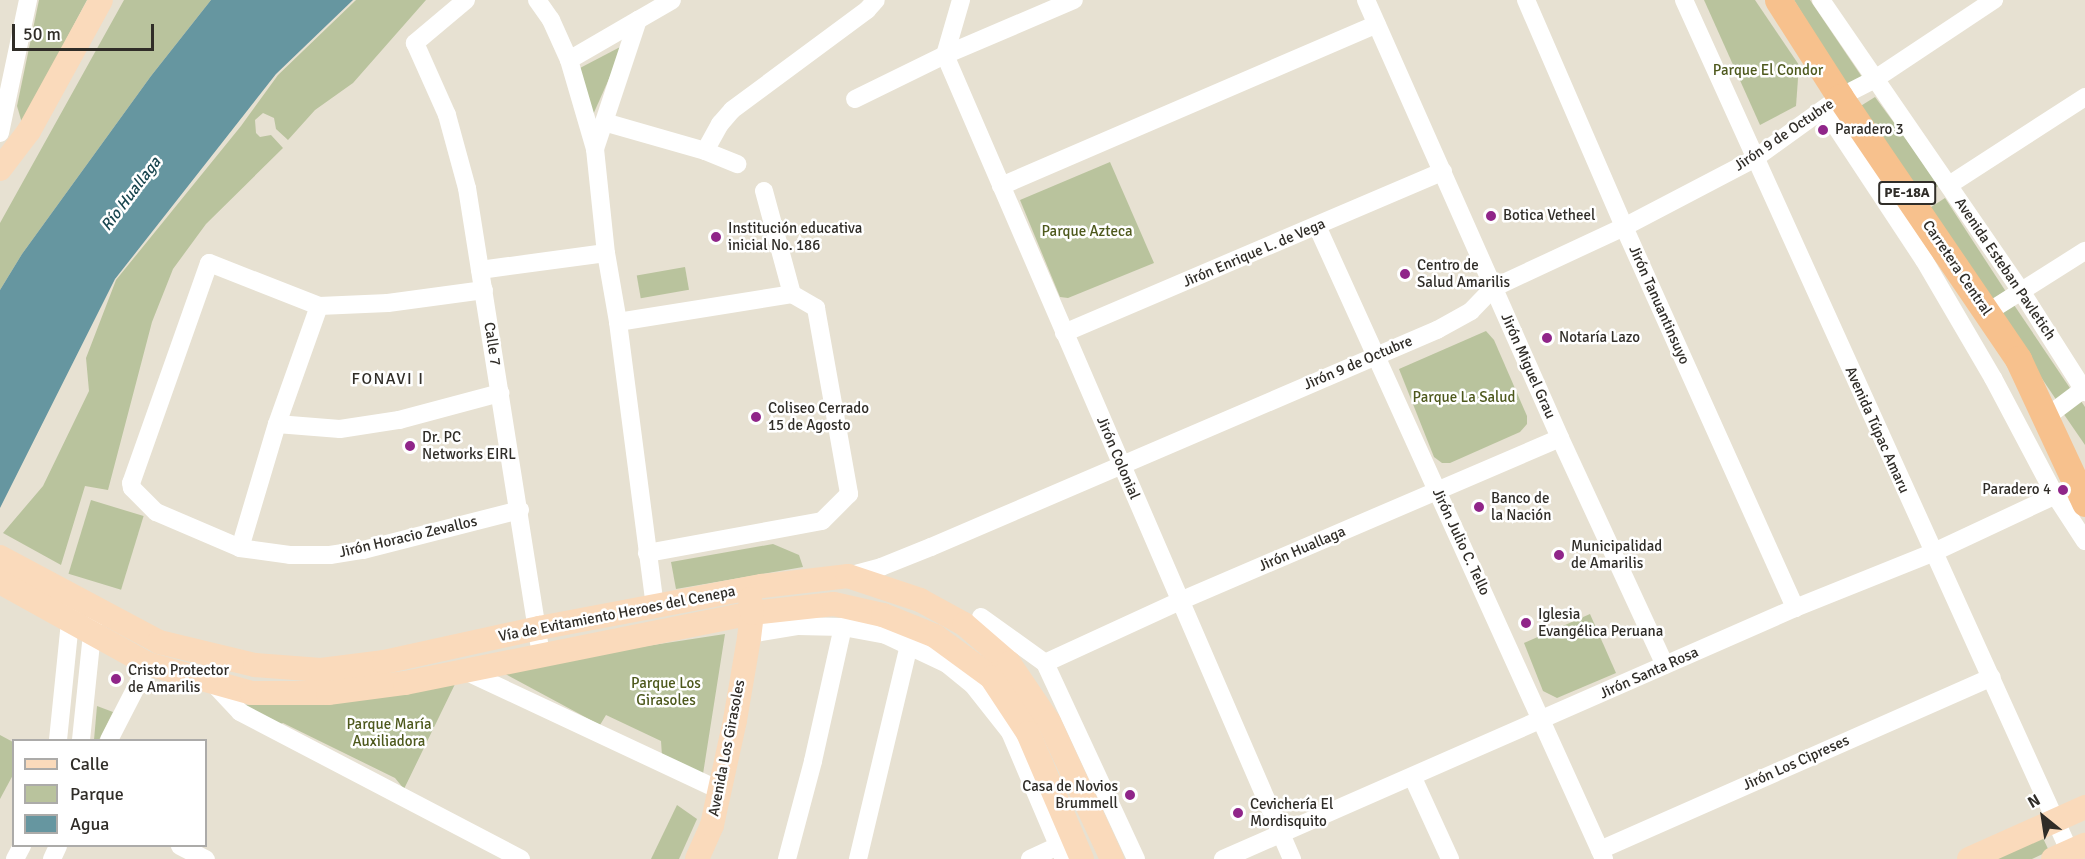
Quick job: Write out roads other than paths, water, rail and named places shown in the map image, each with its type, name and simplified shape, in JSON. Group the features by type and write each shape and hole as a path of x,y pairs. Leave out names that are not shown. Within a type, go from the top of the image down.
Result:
{"highway":[{"name":"Carretera Central","path":"1778,0 1832,104 1988,312 2018,359 2075,487"},
{"name":"Carretera Central","path":"2031,389 2053,412 2075,487"}],"main road":[{"path":"0,168 29,130 101,0"},
{"name":"Vía de Evitamiento Heroes del Cenepa","path":"1,566 79,608 159,642 255,665 321,670 384,662 539,628 748,589 848,576 920,600 964,624 1009,663 1049,722 1112,859"},
{"path":"748,589 750,623"},
{"name":"Vía de Evitamiento Heroes del Cenepa","path":"79,608 93,633 148,664 252,693 328,693 405,683 542,653 750,623 834,604 883,615 935,636 992,677 1028,733 1082,859"},
{"name":"Avenida Los Girasoles","path":"697,859 712,825 750,623"},
{"path":"1969,859 2085,807"}],"street":[{"path":"0,133 28,0"},
{"name":"Calle 7","path":"466,0 415,43 447,115 467,188 542,653"},
{"path":"537,0 551,20 569,60 595,149 606,253 618,322 655,608"},
{"path":"569,60 672,0"},
{"path":"705,151 720,124 732,110 867,10 876,0"},
{"path":"945,56 961,0"},
{"path":"855,99 945,56 1074,0"},
{"name":"Jirón Miguel Grau","path":"1366,0 1560,438 1665,665"},
{"name":"Jirón Tanuantinsuyo","path":"1526,0 1624,227 1795,608"},
{"name":"Avenida Túpac Amaru","path":"1684,0 1932,553 1992,677 2070,854"},
{"name":"Avenida Esteban Pavletich","path":"1821,0 1949,185 2084,390"},
{"name":"Jirón 9 de Octubre","path":"848,576 888,564 1446,325 1471,311 1493,288 1624,227 1754,159 1832,104 1875,79 1994,0"},
{"path":"595,149 638,20"},
{"path":"1001,186 1377,24"},
{"name":"Jirón Colonial","path":"945,56 1292,859"},
{"path":"1949,185 2085,97"},
{"path":"1832,104 1993,378 2075,487 2085,541"},
{"path":"604,122 705,151 737,164"},
{"name":"Jirón Enrique L. de Vega","path":"1064,333 1443,171"},
{"path":"764,191 792,294"},
{"name":"Jirón Julio C. Tello","path":"1317,226 1602,854"},
{"path":"1988,312 2085,250"},
{"path":"480,270 606,253"},
{"name":"Jirón Horacio Zevallos","path":"319,306 209,263 131,483 132,488 156,512 240,548 290,555 330,555 363,550 520,510"},
{"path":"240,548 277,424 319,306 388,303 484,290"},
{"path":"618,322 792,294 816,308 849,494 822,521 647,553"},
{"path":"2053,412 2084,390"},
{"path":"277,424 340,429 399,420 500,393"},
{"name":"Jirón Huallaga","path":"1045,663 1180,601 1560,438"},
{"name":"Jirón Santa Rosa","path":"1223,859 1413,778 1795,608 1932,553 2075,487"},
{"path":"58,739 79,608"},
{"path":"981,617 1045,663 1136,859"},
{"path":"750,623 843,627 886,635 947,664 972,684 1010,732 1061,853 1030,859"},
{"path":"787,859 813,761 843,627"},
{"path":"81,739 93,633"},
{"path":"858,859 909,645"},
{"path":"111,739 148,664"},
{"path":"462,669 719,790"},
{"name":"Jirón Los Cipreses","path":"1602,854 1992,677"},
{"path":"212,682 240,712 521,859"},
{"path":"1413,778 1450,859"},
{"path":"182,847 206,859"}],"water":[{"name":"Río Huallaga","path":"211,0 353,0 276,74 115,279 0,508 0,290 22,254 151,76"}],"place":[{"name":"Paradero 3","path":"1823,130"},
{"name":"Botica Vetheel","path":"1491,216"},
{"name":"Institución educativa inicial No. 186","path":"716,237"},
{"name":"Centro de Salud Amarilis","path":"1405,274"},
{"name":"Notaría Lazo","path":"1547,338"},
{"name":"Coliseo Cerrado 15 de Agosto","path":"756,417"},
{"name":"Dr. PC Networks EIRL","path":"410,446"},
{"name":"Paradero 4","path":"2063,490"},
{"name":"Banco de la Nación","path":"1479,507"},
{"name":"Municipalidad de Amarilis","path":"1559,555"},
{"name":"Iglesia Evangélica Peruana","path":"1526,623"},
{"name":"Cristo Protector de Amarilis","path":"116,679"},
{"name":"Casa de Novios Brummell","path":"1130,795"},
{"name":"Cevichería El Mordisquito","path":"1238,813"}],"district":[{"name":"FONAVI I","path":"388,379"}],"park label":[{"name":"Parque El Condor","path":"1768,71"},
{"name":"Parque Azteca","path":"1087,232"},
{"name":"Parque La Salud","path":"1464,398"},
{"name":"Parque Los Girasoles","path":"666,692"},
{"name":"Parque María Auxiliadora","path":"389,732"}]}
